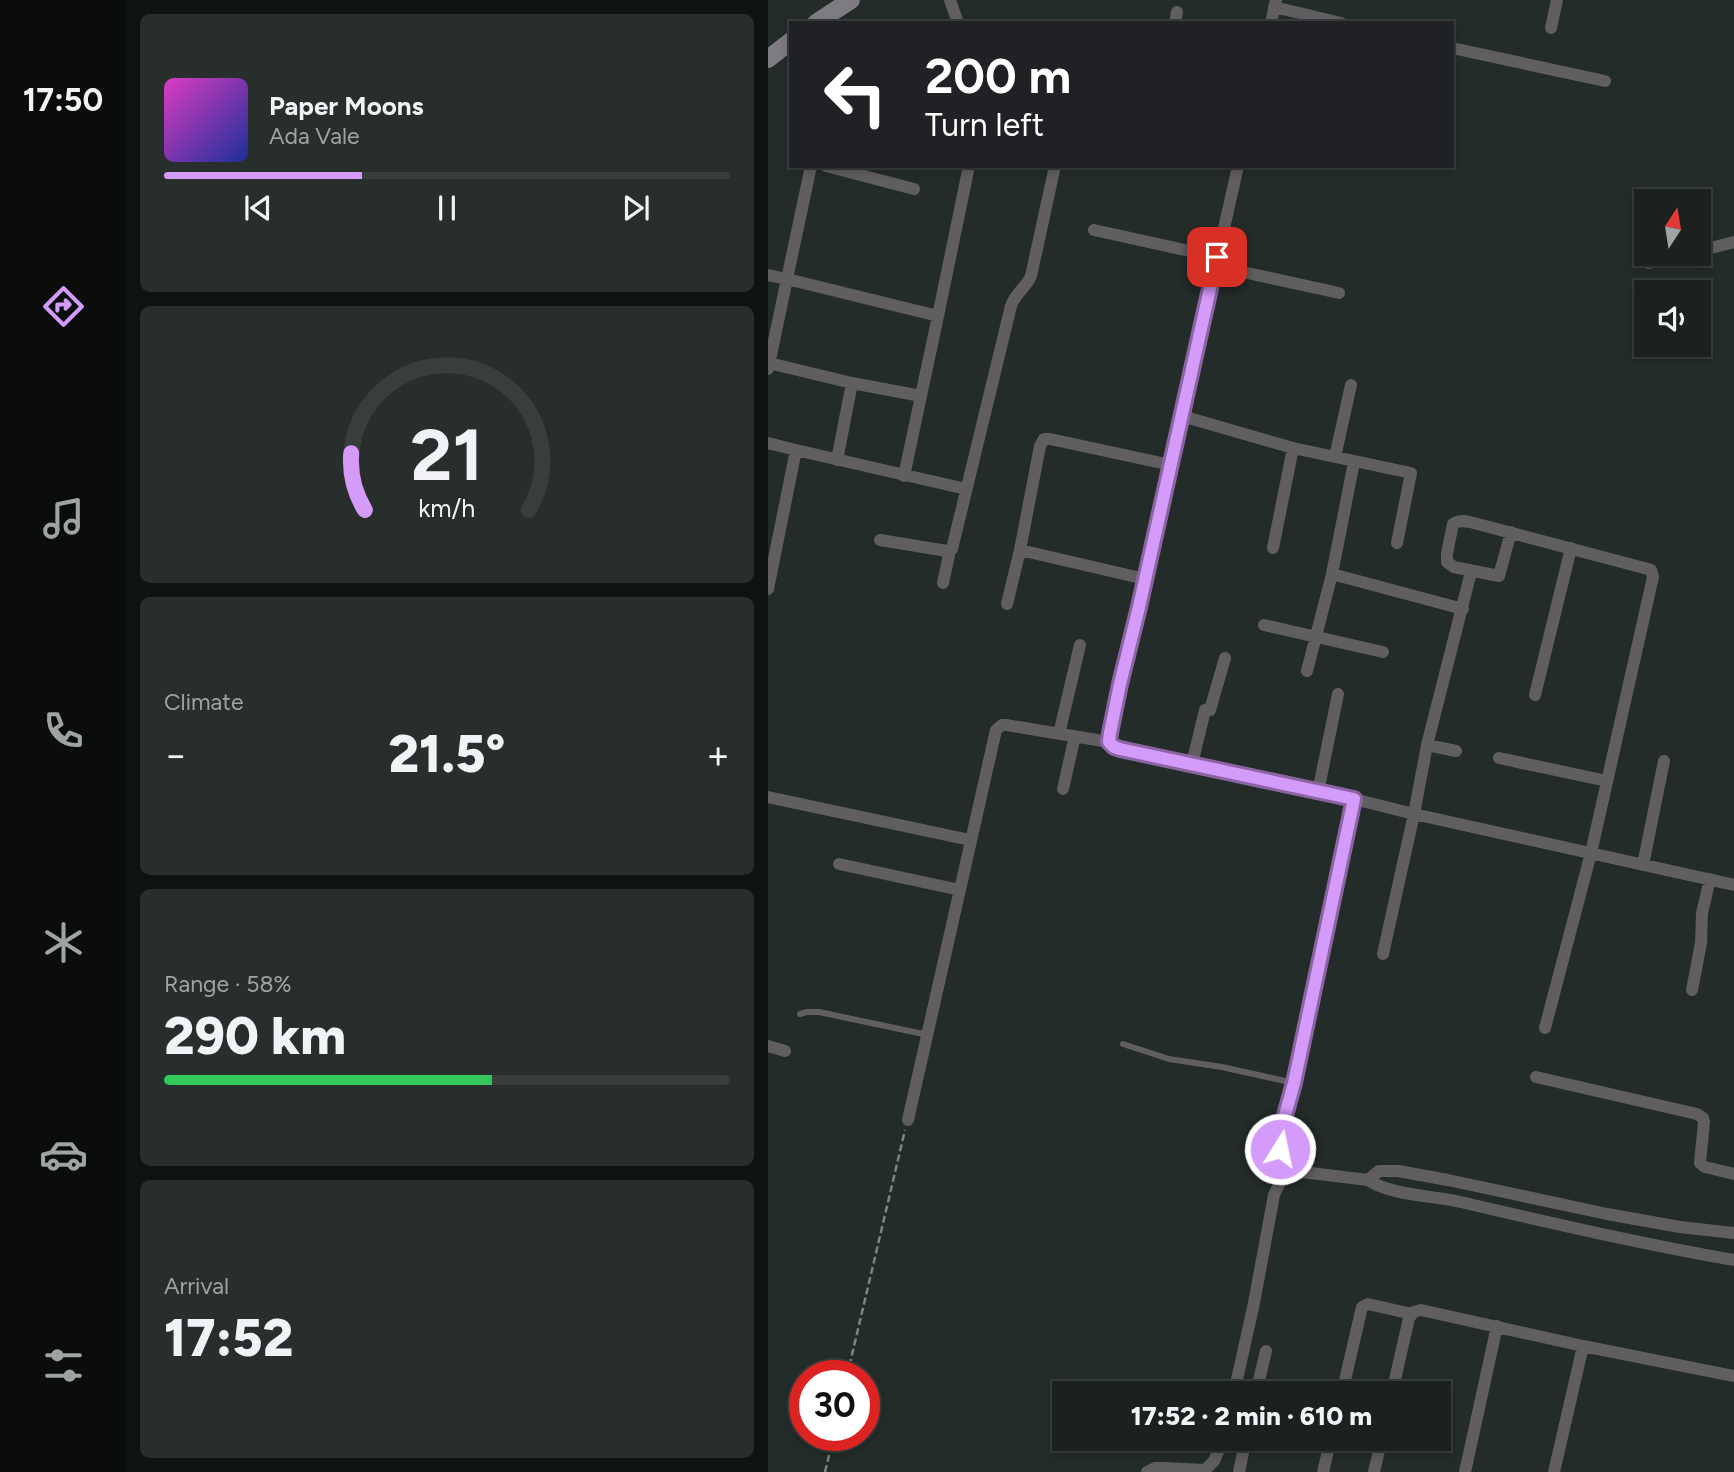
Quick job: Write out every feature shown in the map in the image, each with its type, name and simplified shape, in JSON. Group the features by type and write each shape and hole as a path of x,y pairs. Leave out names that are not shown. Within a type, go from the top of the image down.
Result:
{"street":[{"path":"819,21 851,0"},
{"path":"950,0 957,21"},
{"path":"1551,28 1557,0"},
{"path":"1275,4 1334,21"},
{"path":"768,59 789,48"},
{"path":"1454,48 1605,81"},
{"path":"811,168 769,366 921,397"},
{"path":"834,168 914,189"},
{"path":"904,475 969,168"},
{"path":"943,583 1011,306 1015,295 1031,276 1055,168"},
{"path":"1109,742 1238,168"},
{"path":"1094,230 1339,293"},
{"path":"1711,248 1734,242"},
{"path":"768,275 938,316"},
{"path":"837,460 852,383"},
{"path":"1335,457 1351,385"},
{"path":"1182,416 1293,448 1411,473 1396,542"},
{"path":"1007,604 1040,446 1044,439 1171,465"},
{"path":"768,443 966,489"},
{"path":"1273,548 1293,448"},
{"path":"768,589 796,450"},
{"path":"1307,671 1332,573 1354,462"},
{"path":"1511,532 1499,576 1471,572 1447,562 1450,536 1455,522 1464,521 1511,532 1648,569 1652,574 1591,853 1545,1028"},
{"path":"880,540 950,551"},
{"path":"1535,695 1571,548"},
{"path":"1020,550 1145,579"},
{"path":"1383,954 1427,745 1471,572"},
{"path":"1332,573 1463,608"},
{"path":"1264,625 1383,652"},
{"path":"1059,734 1080,645"},
{"path":"1192,764 1205,710 1210,710 1225,659"},
{"path":"1318,792 1338,694"},
{"path":"908,1121 997,727 1006,725 1109,742 1120,749 1734,885"},
{"path":"1063,789 1075,736"},
{"path":"1427,745 1456,751"},
{"path":"1499,758 1607,782"},
{"path":"1643,865 1664,761"},
{"path":"768,797 970,840"},
{"path":"1237,1381 1274,1195 1284,1174 1280,1144 1354,799"},
{"path":"839,864 960,890"},
{"path":"1692,990 1701,943 1702,913 1710,879"},
{"path":"768,1046 785,1051"},
{"path":"1536,1077 1697,1114 1704,1122 1700,1163 1705,1167 1734,1174"},
{"path":"1284,1174 1301,1171 1368,1180 1378,1187 1675,1250 1734,1259"},
{"path":"1368,1180 1379,1171 1398,1171 1607,1214 1734,1233"},
{"path":"1345,1381 1362,1307 1368,1304 1412,1314"},
{"path":"1395,1381 1409,1318 1421,1310 1734,1376"},
{"path":"1465,1472 1497,1326"},
{"path":"1554,1472 1583,1346"},
{"path":"1259,1381 1266,1350"},
{"path":"1147,1472 1155,1468 1175,1467 1205,1470 1211,1466 1218,1451"},
{"path":"1239,1472 1243,1451"},
{"path":"1323,1472 1328,1451"},
{"path":"1374,1472 1379,1451"}],"lane":[{"path":"800,1014 819,1012 928,1035"},
{"path":"1123,1044 1169,1059 1222,1067 1294,1083"}],"path":[{"path":"851,1360 908,1121"},
{"path":"825,1472 830,1451"}],"route":[{"path":"1217,257 1109,742 1120,749 1354,799 1284,1119 1280,1149"}]}
